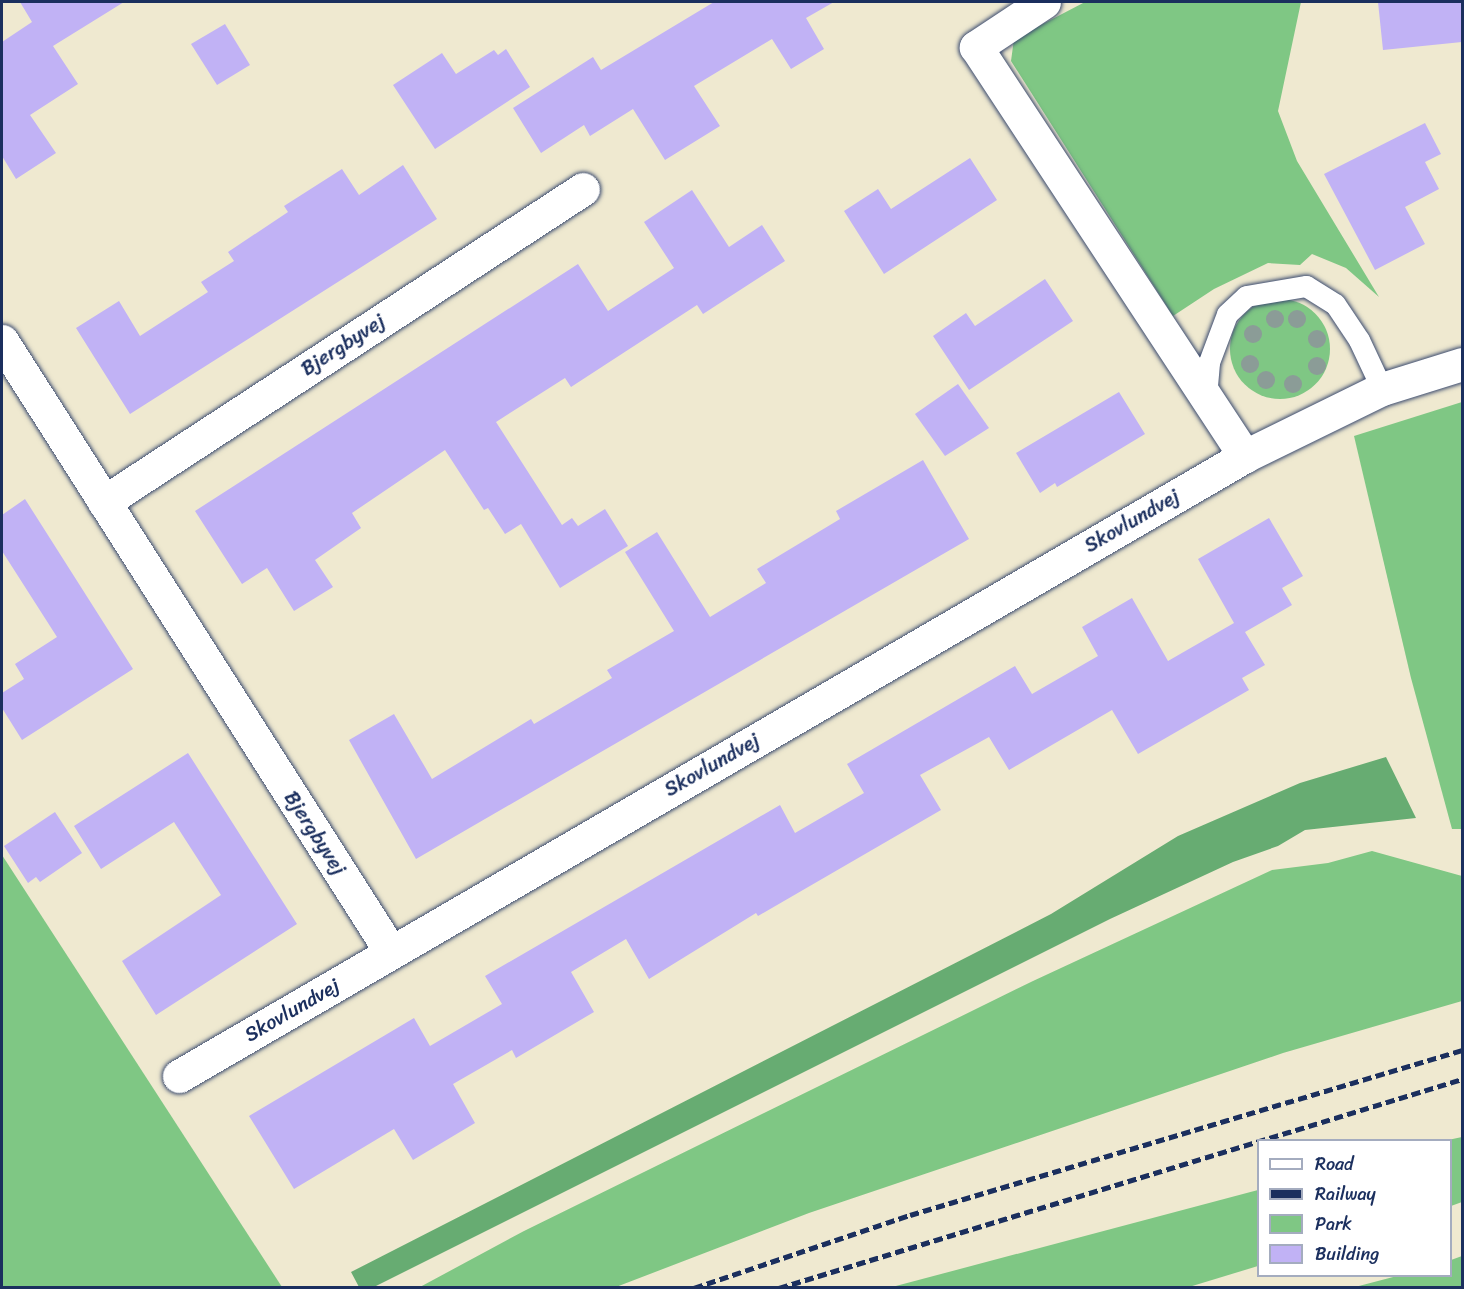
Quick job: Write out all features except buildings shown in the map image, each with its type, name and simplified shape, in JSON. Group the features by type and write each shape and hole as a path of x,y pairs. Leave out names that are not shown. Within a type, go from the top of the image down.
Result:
{"street":[{"path":"1044,2 976,47 1245,456"},
{"name":"Bjergbyvej","path":"104,502 583,189"},
{"name":"Bjergbyvej","path":"2,341 391,952"},
{"name":"Skovlundvej","path":"179,1076 1245,456 1382,390 1462,364"}],"lane":[{"path":"1206,397 1209,362 1227,314 1254,293 1306,286 1335,304 1359,340 1382,390"}],"green space":[{"path":"1085,2 1301,2 1278,111 1297,161 1379,297 1346,268 1312,254 1300,265 1268,263 1214,289 1173,316 1011,61 1014,39"},
{"path":"1280,299 1299,303 1315,314 1326,330 1330,349 1326,368 1315,384 1299,395 1280,399 1261,395 1245,384 1234,368 1230,349 1234,330 1245,314 1261,303"},
{"path":"1462,402 1462,829 1452,829 1411,678 1354,436"},
{"path":"1386,757 1416,818 1305,830 1278,846 1233,862 1110,919 374,1287 359,1287 351,1272 1051,914 1178,836 1300,783"},
{"path":"1372,851 1462,876 1462,1001 1283,1053 809,1213 616,1287 420,1287 524,1231 1033,981 1272,870 1328,863"},
{"path":"2,855 166,1108 282,1287 2,1287"},
{"path":"1462,1137 1462,1202 1452,1206 1452,1139"},
{"path":"1257,1190 1257,1266 1189,1287 892,1287"},
{"path":"1462,1256 1462,1287 1355,1287 1393,1277 1452,1277 1452,1260"}],"railway":[{"path":"694,1288 910,1215 1462,1050"},
{"path":"1266,1139 1462,1079"},
{"path":"779,1288 1257,1142"}]}
